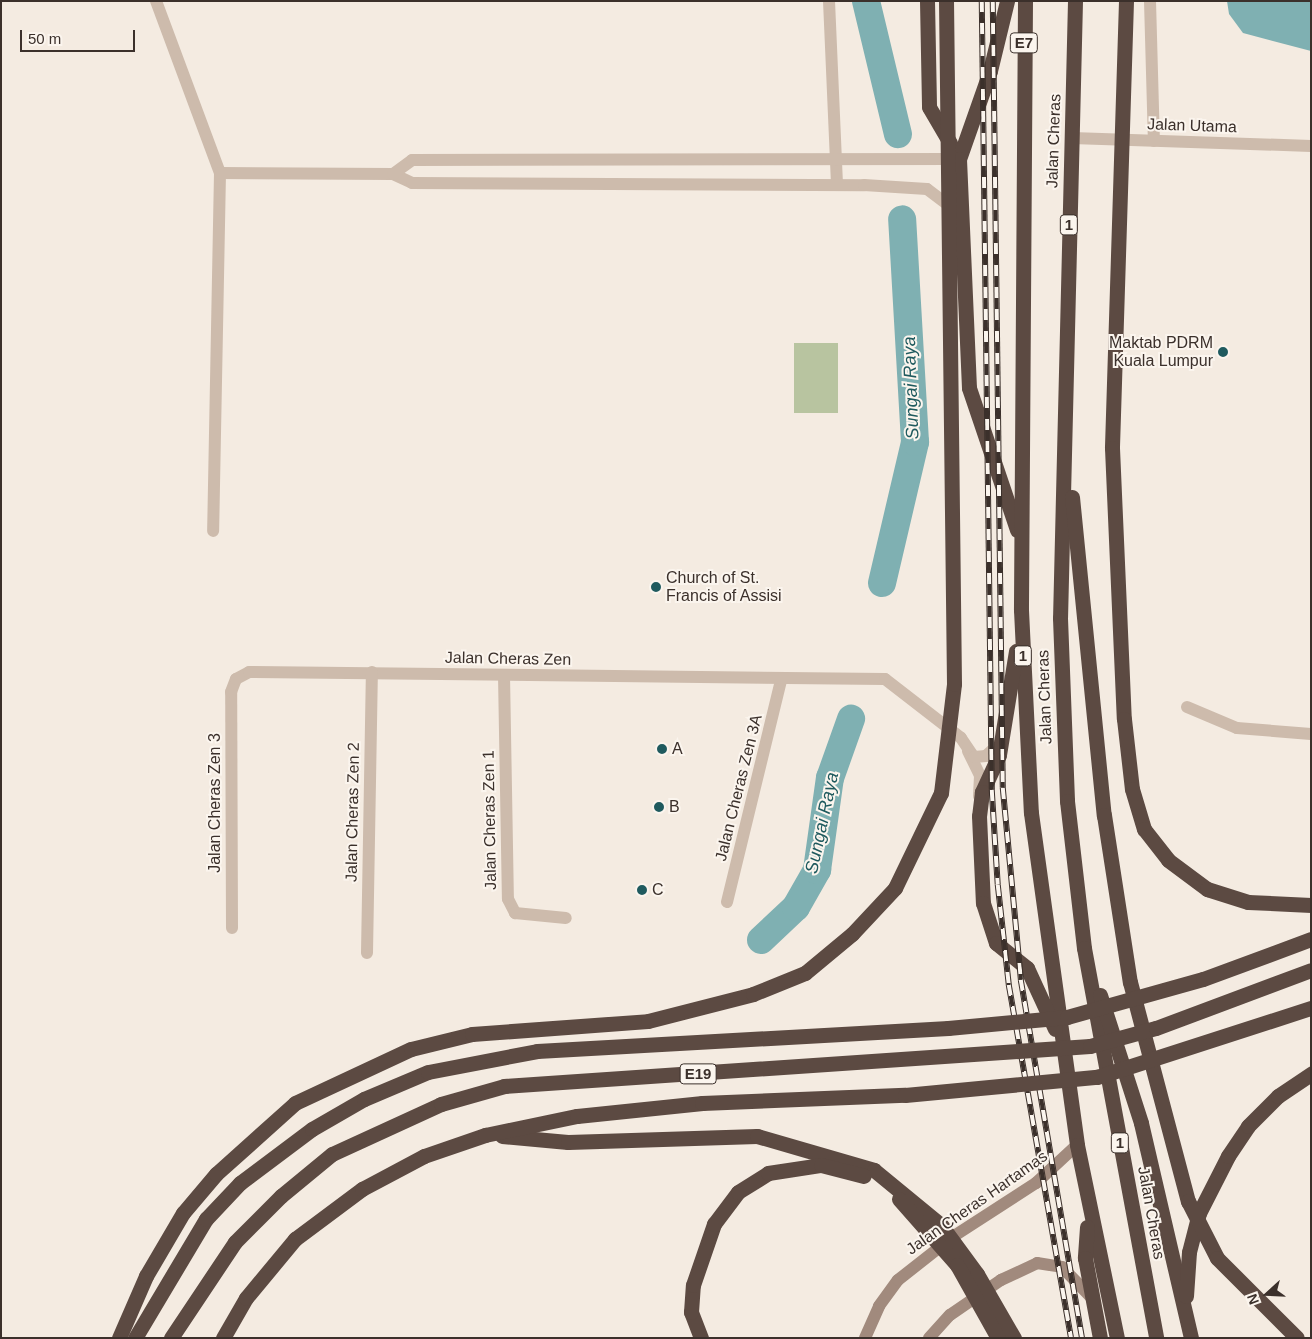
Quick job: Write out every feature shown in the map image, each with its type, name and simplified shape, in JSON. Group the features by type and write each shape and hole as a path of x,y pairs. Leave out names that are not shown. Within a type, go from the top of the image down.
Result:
{"highway":[{"path":"927,1 929,107 959,159"},
{"path":"119,1338 146,1276 183,1214 230,1161 295,1103 411,1049 472,1034 648,1021 753,994 805,972 852,934 895,888 941,793 954,684 946,1"},
{"path":"1008,1 990,71 959,159 963,216 969,388 1020,538"},
{"path":"1008,1 1022,84"},
{"name":"E7","path":"1022,84 1026,1"},
{"path":"1074,48 1075,1"},
{"path":"1074,48 1080,1"},
{"path":"1126,1 1112,448 1124,719 1132,789 1144,828 1168,860 1207,889 1248,902 1311,905"},
{"name":"Jalan Cheras","path":"1074,48 1066,456 1060,633 1067,801 1084,948 1156,1338"},
{"name":"Jalan Cheras","path":"1022,84 1020,538 1021,610 1031,813 1077,1145 1088,1208 1117,1338"},
{"path":"1066,456 1086,602 1104,815 1130,982 1188,1201 1217,1258 1297,1338"},
{"path":"1021,610 1003,740 982,792 979,816 988,925 996,943 1028,968 1064,1049"},
{"path":"135,1338 206,1219 240,1183 312,1129 428,1072 537,1051 948,1028 1068,1017 1203,979 1311,939"},
{"path":"1084,948 1141,1123 1191,1338"},
{"name":"E19","path":"171,1338 235,1242 281,1196 332,1154 441,1104 504,1086 1090,1046 1156,1028 1311,970"},
{"name":"E19","path":"223,1338 246,1298 295,1239 362,1189 424,1156 485,1135 577,1116 702,1104 905,1095 1097,1077 1311,1008"},
{"path":"1185,1312 1189,1252 1211,1188 1248,1126 1278,1096 1311,1074"},
{"path":"485,1135 568,1142 757,1136 874,1170 941,1225 977,1274 1014,1338"},
{"path":"701,1338 691,1312 693,1285 714,1224 738,1192 768,1173 821,1165 867,1176 899,1198 957,1265 998,1338"},
{"path":"1088,1208 1085,1258 1100,1338"}],"street":[{"path":"156,1 220,173 213,531"},
{"path":"829,1 837,185"},
{"path":"1150,1 1154,141"},
{"name":"Jalan Utama","path":"1072,138 1311,146"},
{"path":"393,174 412,160 837,161 959,159"},
{"path":"220,173 393,174 412,183 837,185 927,189 963,216"},
{"name":"Jalan Cheras Zen","path":"236,679 268,670 781,681 884,680 961,738 968,750 980,758 1003,740"},
{"name":"Jalan Cheras Zen 2","path":"367,952 372,672"},
{"name":"Jalan Cheras Zen 1","path":"504,675 508,899 515,913 566,918"},
{"name":"Jalan Cheras Zen 3","path":"232,928 231,692 236,679"},
{"name":"Jalan Cheras Zen 3A","path":"727,902 781,681"},
{"path":"1187,707 1237,728 1311,734"},
{"path":"961,738 980,776 979,816"},
{"name":"Jalan Cheras Hartamas","path":"865,1338 879,1306 905,1274 954,1236 1036,1183 1077,1145"},
{"path":"930,1338 957,1310 1001,1280 1037,1263 1062,1267 1085,1287 1093,1301"}],"green space":[{"path":"794,343 838,343 838,413 794,413"}],"water":[{"path":"1227,1 1311,1 1311,51 1243,33 1229,14"}],"waterway":[{"name":"Sungai Raya","path":"866,1 898,134"},
{"name":"Sungai Raya","path":"882,583 915,442 902,219"},
{"name":"Sungai Raya","path":"761,940 796,907 817,870 830,778 851,719"}],"railway":[{"path":"982,1 992,790 998,885 1009,985 1071,1338"},
{"path":"993,1 1003,788 1021,980 1082,1338"}],"place":[{"name":"Maktab PDRM Kuala Lumpur","path":"1223,352"},
{"name":"Church of St. Francis of Assisi","path":"656,587"},
{"name":"A","path":"662,749"},
{"name":"B","path":"659,807"},
{"name":"C","path":"642,890"}]}
